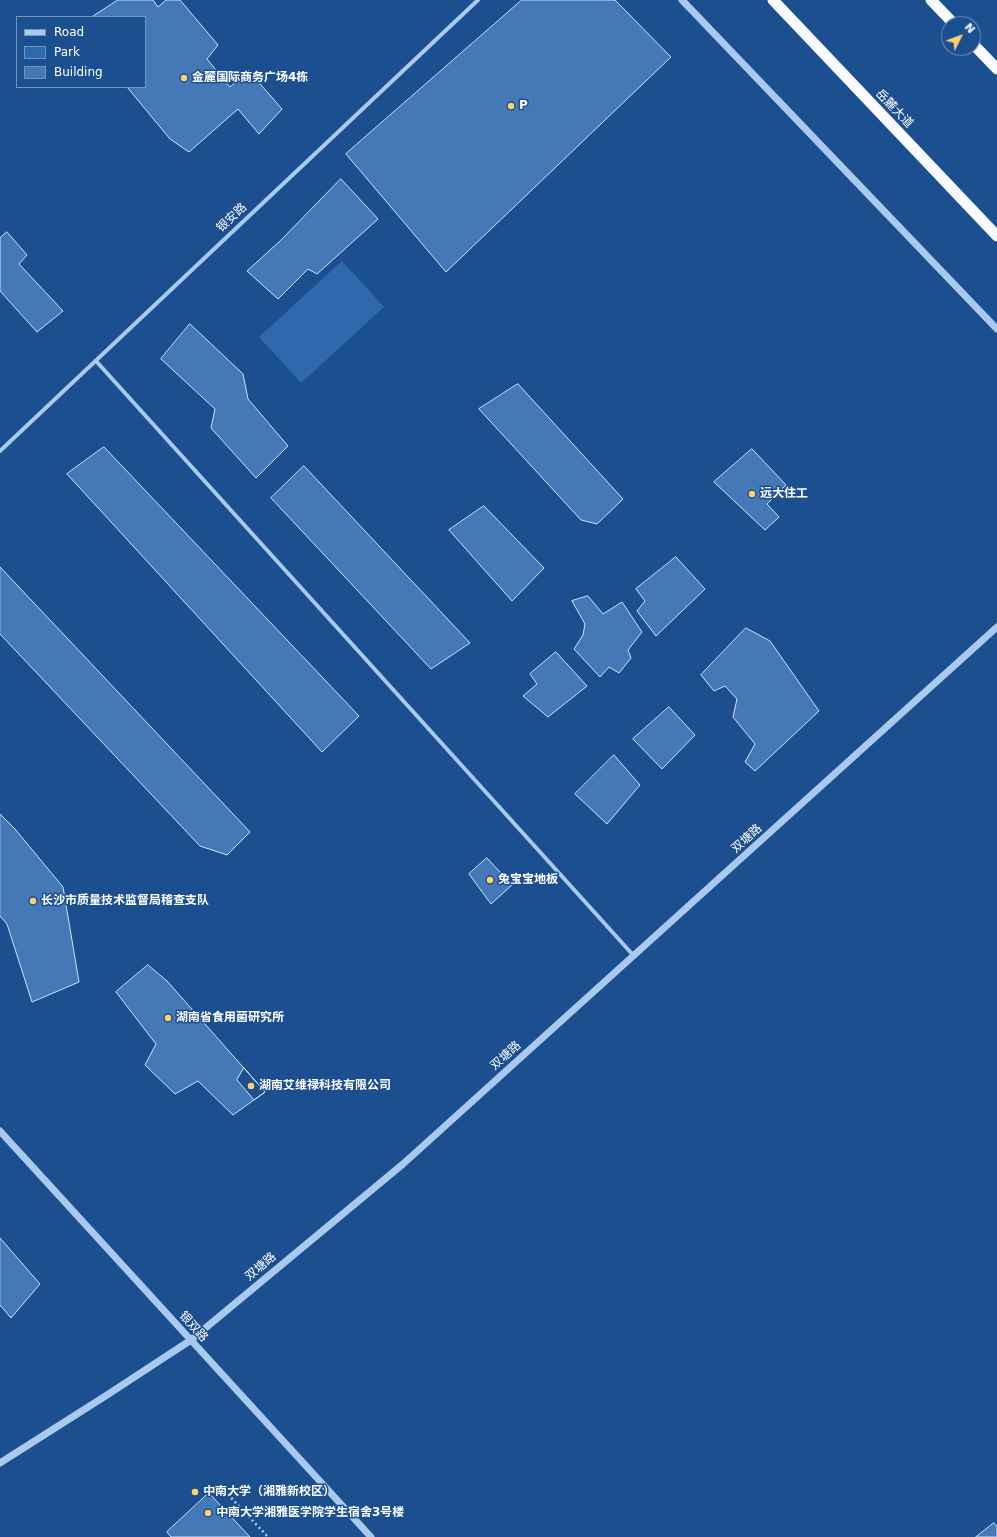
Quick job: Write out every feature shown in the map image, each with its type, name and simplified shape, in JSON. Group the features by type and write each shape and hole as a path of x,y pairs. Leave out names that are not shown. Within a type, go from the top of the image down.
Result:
{"highway":[{"name":"岳麓大道","path":"773,0 997,236"},
{"path":"931,0 946,16"},
{"path":"981,53 997,70"}],"street":[{"name":"银安路","path":"0,451 478,0"},
{"path":"682,0 997,328"},
{"path":"96,361 634,956"},
{"name":"双塘路","path":"0,1463 191,1340 404,1164 997,627"},
{"name":"银双路","path":"0,1131 370,1537"}],"path":[{"path":"221,1487 268,1537"}],"green space":[{"path":"342,261 384,307 301,383 259,337"}],"building":[{"name":"金麓国际商务广场4栋","path":"118,0 153,0 158,7 166,0 180,0 218,45 207,59 230,87 248,70 282,109 259,134 238,109 189,152 170,139 128,88 146,88 146,16 94,16"},
{"name":"P","path":"522,0 615,0 671,57 446,272 346,154"},
{"path":"341,179 378,219 317,274 308,269 278,299 247,271 280,241"},
{"path":"7,232 27,255 19,264 63,311 37,332 0,291 0,238"},
{"path":"190,324 243,374 248,399 288,446 256,478 211,428 215,409 161,359"},
{"path":"518,384 623,499 597,524 581,520 479,409"},
{"path":"104,447 359,716 322,752 67,474"},
{"name":"远大住工","path":"752,449 786,485 767,504 779,517 765,530 714,482"},
{"path":"304,466 470,643 431,669 271,498"},
{"path":"484,506 544,568 512,601 449,530"},
{"path":"676,557 705,589 656,636 637,611 645,601 636,589"},
{"path":"0,567 250,832 227,855 200,846 0,634"},
{"path":"588,596 603,614 622,602 642,632 628,650 631,658 619,673 609,667 600,677 574,649 583,635 585,624 572,601"},
{"path":"746,628 770,641 819,711 755,771 745,762 755,744 733,717 737,699 725,686 714,691 701,675"},
{"path":"556,652 587,686 548,717 523,696 537,684 530,674"},
{"path":"669,707 695,735 662,769 633,739"},
{"path":"614,755 640,785 607,824 575,794"},
{"name":"长沙市质量技术监督局稽查支队","path":"0,814 15,829 63,887 79,982 32,1002 7,924 0,916"},
{"name":"兔宝宝地板","path":"487,858 512,885 491,904 469,874"},
{"name":"湖南省食用菌研究所","path":"148,965 167,981 265,1092 233,1115 198,1081 175,1094 145,1065 156,1044 116,992"},
{"name":"湖南艾维禄科技有限公司","path":"244,1068 265,1092 254,1100 237,1080"},
{"path":"0,1238 40,1284 11,1318 0,1305"},
{"name":"中南大学湘雅医学院学生宿舍3号楼","path":"209,1493 250,1537 171,1537 167,1532"},
{"path":"994,1523 997,1527 997,1537 976,1537"}],"place":[{"name":"金麓国际商务广场4栋","path":"184,78"},
{"name":"P","path":"511,106"},
{"name":"远大住工","path":"752,494"},
{"name":"兔宝宝地板","path":"490,880"},
{"name":"长沙市质量技术监督局稽查支队","path":"33,901"},
{"name":"湖南省食用菌研究所","path":"168,1018"},
{"name":"湖南艾维禄科技有限公司","path":"251,1086"},
{"name":"中南大学（湘雅新校区）","path":"195,1492"},
{"name":"中南大学湘雅医学院学生宿舍3号楼","path":"208,1513"}]}
